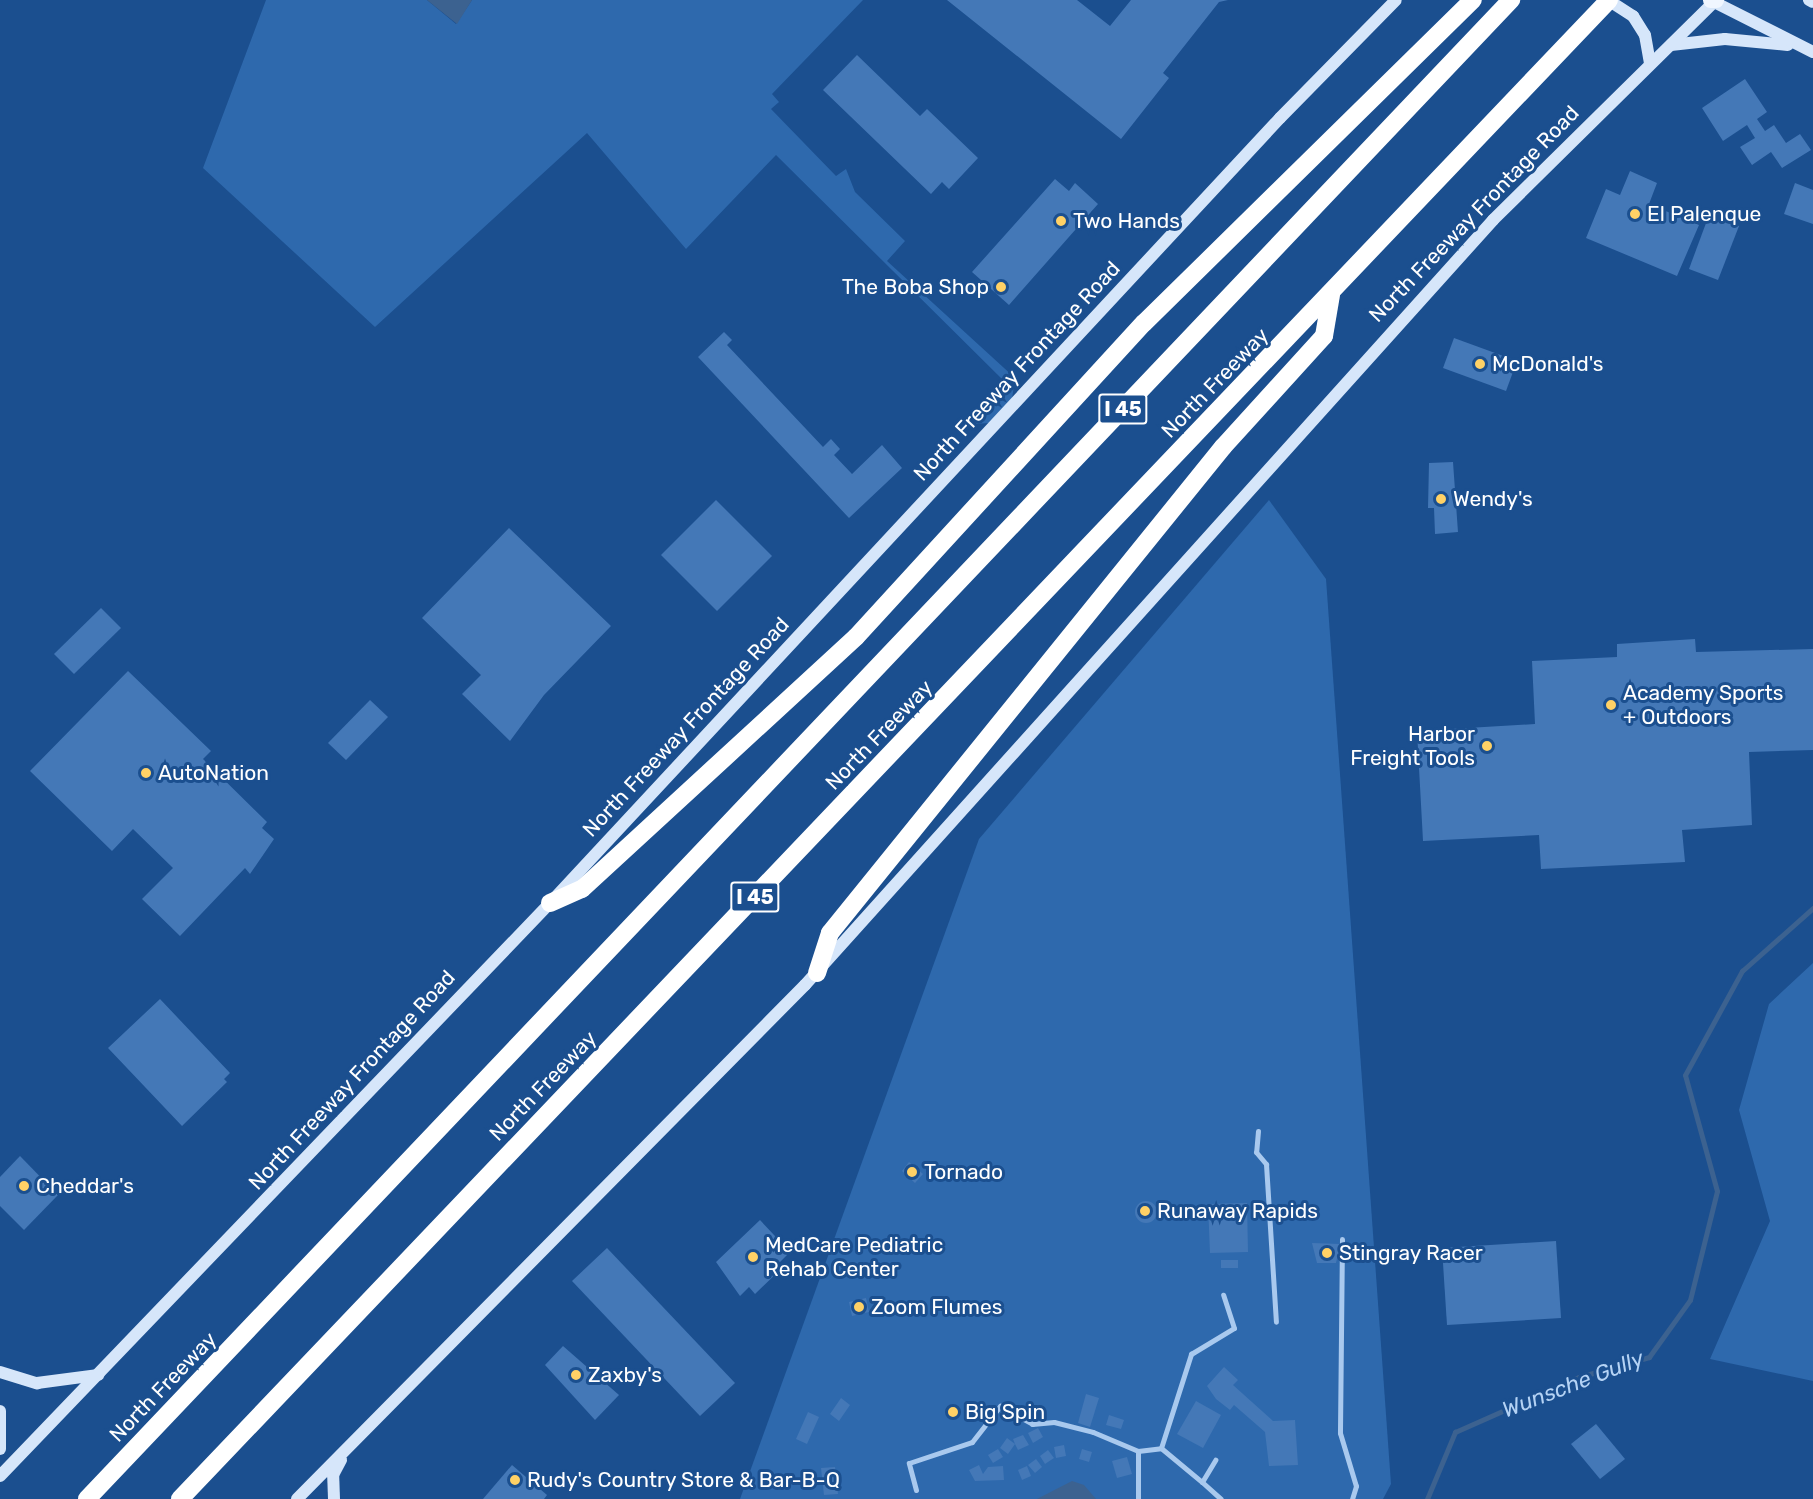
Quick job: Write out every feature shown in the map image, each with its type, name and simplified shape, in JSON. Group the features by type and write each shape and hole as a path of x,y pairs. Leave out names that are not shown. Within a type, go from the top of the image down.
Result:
{"highway":[{"path":"550,903 582,889 856,637 1144,323 1473,0"},
{"name":"North Freeway","path":"87,1499 1511,0"},
{"name":"North Freeway","path":"180,1499 1609,0"},
{"path":"817,973 830,933 1223,447 1324,336 1331,294"}],"main road":[{"name":"North Freeway Frontage Road","path":"0,1476 550,903 1272,126 1396,0"},
{"path":"1609,0 1633,16 1645,35 1650,63"},
{"name":"North Freeway Frontage Road","path":"297,1499 817,973 1375,349 1650,63 1713,1"},
{"path":"1713,1 1813,52"},
{"path":"1670,45 1725,39 1801,47"},
{"path":"0,1372 37,1383 98,1375"},
{"path":"0,1412 0,1449"},
{"path":"334,1499 333,1475 346,1448"}],"street":[{"path":"1258,1131 1256,1152 1266,1164 1276,1322"},
{"path":"1342,1239 1340,1433 1356,1486 1352,1499"},
{"path":"1161,1448 1191,1354 1234,1328 1223,1295"},
{"path":"916,1490 909,1463 953,1450 986,1431 1005,1405 1024,1419 1093,1432 1138,1451 1161,1448 1221,1499"},
{"path":"1138,1451 1138,1499"},
{"path":"1202,1482 1215,1460"}],"shaded area":[{"path":"266,0 427,0 456,24 472,0 863,0 772,94 779,102 771,109 836,176 846,169 855,192 905,241 887,261 1015,378 1012,399 990,423 973,424 1008,385 776,155 686,249 587,133 375,327 203,168"},
{"path":"427,0 472,0 457,24"},
{"path":"1269,500 1326,579 1391,1484 1383,1499 740,1499 979,839"},
{"path":"1813,963 1813,1381 1710,1359 1770,1221 1739,1110 1769,1004"},
{"path":"1072,1481 1084,1485 1096,1499 1037,1499"}],"building":[{"path":"947,0 1077,0 1110,26 1131,0 1228,0 1219,2 1163,73 1169,78 1121,139"},
{"path":"857,55 920,116 927,109 978,158 949,189 942,182 931,194 823,90"},
{"path":"1745,79 1767,112 1757,119 1765,131 1774,125 1786,143 1800,134 1811,150 1782,168 1771,152 1752,165 1740,147 1755,138 1747,125 1723,141 1702,108"},
{"name":"El Palenque","path":"1630,171 1657,183 1649,204 1699,225 1677,276 1586,238 1606,189 1620,195"},
{"path":"1055,179 1069,191 1075,183 1098,204 1009,305 972,272"},
{"path":"1795,183 1813,190 1813,224 1784,214"},
{"path":"1709,215 1739,226 1718,280 1689,269"},
{"path":"724,332 732,340 727,345 823,447 831,439 840,449 834,455 852,474 882,445 902,468 849,518 698,357"},
{"name":"McDonald's","path":"1454,338 1517,361 1506,391 1443,368"},
{"name":"Wendy's","path":"1453,462 1458,532 1435,534 1434,508 1428,508 1429,463"},
{"path":"716,500 772,556 717,611 661,555"},
{"path":"509,528 611,626 544,695 510,741 462,694 481,675 422,618"},
{"path":"101,608 121,628 74,674 54,654"},
{"path":"1695,639 1696,652 1813,649 1813,750 1749,752 1752,825 1682,830 1685,862 1541,869 1539,835 1423,841 1417,731 1535,724 1532,661 1617,657 1617,644"},
{"path":"128,671 211,751 203,759 267,822 262,828 274,839 250,874 245,868 180,936 142,899 173,868 133,829 112,851 30,771"},
{"path":"370,700 388,717 346,760 328,743"},
{"path":"160,999 230,1073 224,1079 227,1082 182,1126 108,1048"},
{"name":"Cheddar's","path":"20,1156 58,1195 24,1230 0,1206 0,1177"},
{"name":"Tornado","path":"909,1162 923,1174 915,1183 902,1171"},
{"name":"Runaway Rapids","path":"1146,1201 1154,1204 1157,1212 1154,1220 1146,1223 1138,1220 1135,1212 1138,1204"},
{"path":"1247,1203 1248,1252 1210,1253 1208,1204"},
{"name":"MedCare Pediatric Rehab Center","path":"760,1220 790,1252 778,1264 782,1268 755,1294 749,1287 740,1296 716,1262"},
{"path":"1556,1241 1561,1318 1447,1325 1442,1248"},
{"name":"Stingray Racer","path":"1312,1243 1340,1244 1336,1263 1317,1263"},
{"path":"607,1248 735,1383 700,1416 572,1281"},
{"path":"1221,1260 1238,1260 1238,1268 1221,1268"},
{"name":"Zoom Flumes","path":"866,1298 869,1312 852,1316 849,1302"},
{"name":"Zaxby's","path":"563,1346 619,1395 595,1420 545,1365"},
{"path":"1224,1367 1238,1380 1233,1385 1273,1421 1295,1420 1298,1465 1269,1466 1265,1432 1234,1405 1230,1410 1216,1399 1207,1386"},
{"path":"1086,1394 1099,1398 1090,1427 1078,1423"},
{"path":"841,1398 850,1405 839,1421 830,1414"},
{"path":"1196,1401 1221,1415 1203,1448 1177,1434"},
{"path":"954,1407 958,1414 951,1418 948,1411"},
{"path":"808,1412 819,1417 807,1444 796,1439"},
{"path":"1109,1415 1124,1420 1121,1429 1106,1425"},
{"path":"1596,1424 1625,1459 1600,1479 1571,1444"},
{"path":"1038,1428 1043,1437 1033,1443 1028,1433"},
{"path":"1023,1435 1029,1445 1018,1450 1013,1439"},
{"path":"1007,1438 1015,1444 1008,1454 1000,1448"},
{"path":"1064,1445 1066,1456 1056,1458 1054,1447"},
{"path":"998,1449 1003,1457 993,1463 988,1455"},
{"path":"1082,1449 1092,1452 1089,1462 1079,1459"},
{"path":"1048,1450 1054,1458 1045,1464 1040,1456"},
{"path":"1127,1457 1132,1474 1117,1478 1112,1461"},
{"path":"1036,1459 1042,1467 1035,1473 1028,1465"},
{"name":"Rudy's Country Store & Bar-B-Q","path":"512,1465 547,1495 544,1499 483,1499"},
{"path":"979,1465 983,1474 988,1467 1003,1466 1004,1480 975,1481 969,1470"},
{"path":"1027,1466 1031,1476 1022,1480 1018,1470"},
{"path":"835,1467 838,1494 824,1495 821,1468"}],"waterway":[{"name":"Wunsche Gully","path":"1427,1499 1455,1432 1579,1377 1649,1357 1690,1300 1717,1191 1685,1075 1742,971 1813,908"}],"place":[{"name":"El Palenque","path":"1635,214"},
{"name":"Two Hands","path":"1061,221"},
{"name":"The Boba Shop","path":"1001,287"},
{"name":"McDonald's","path":"1480,364"},
{"name":"Wendy's","path":"1441,499"},
{"name":"Academy Sports + Outdoors","path":"1611,705"},
{"name":"Harbor Freight Tools","path":"1487,746"},
{"name":"AutoNation","path":"146,773"},
{"name":"Tornado","path":"912,1172"},
{"name":"Cheddar's","path":"24,1186"},
{"name":"Runaway Rapids","path":"1145,1211"},
{"name":"Stingray Racer","path":"1327,1253"},
{"name":"MedCare Pediatric Rehab Center","path":"753,1257"},
{"name":"Zoom Flumes","path":"859,1307"},
{"name":"Zaxby's","path":"576,1375"},
{"name":"Big Spin","path":"953,1412"},
{"name":"Rudy's Country Store & Bar-B-Q","path":"515,1480"}]}
